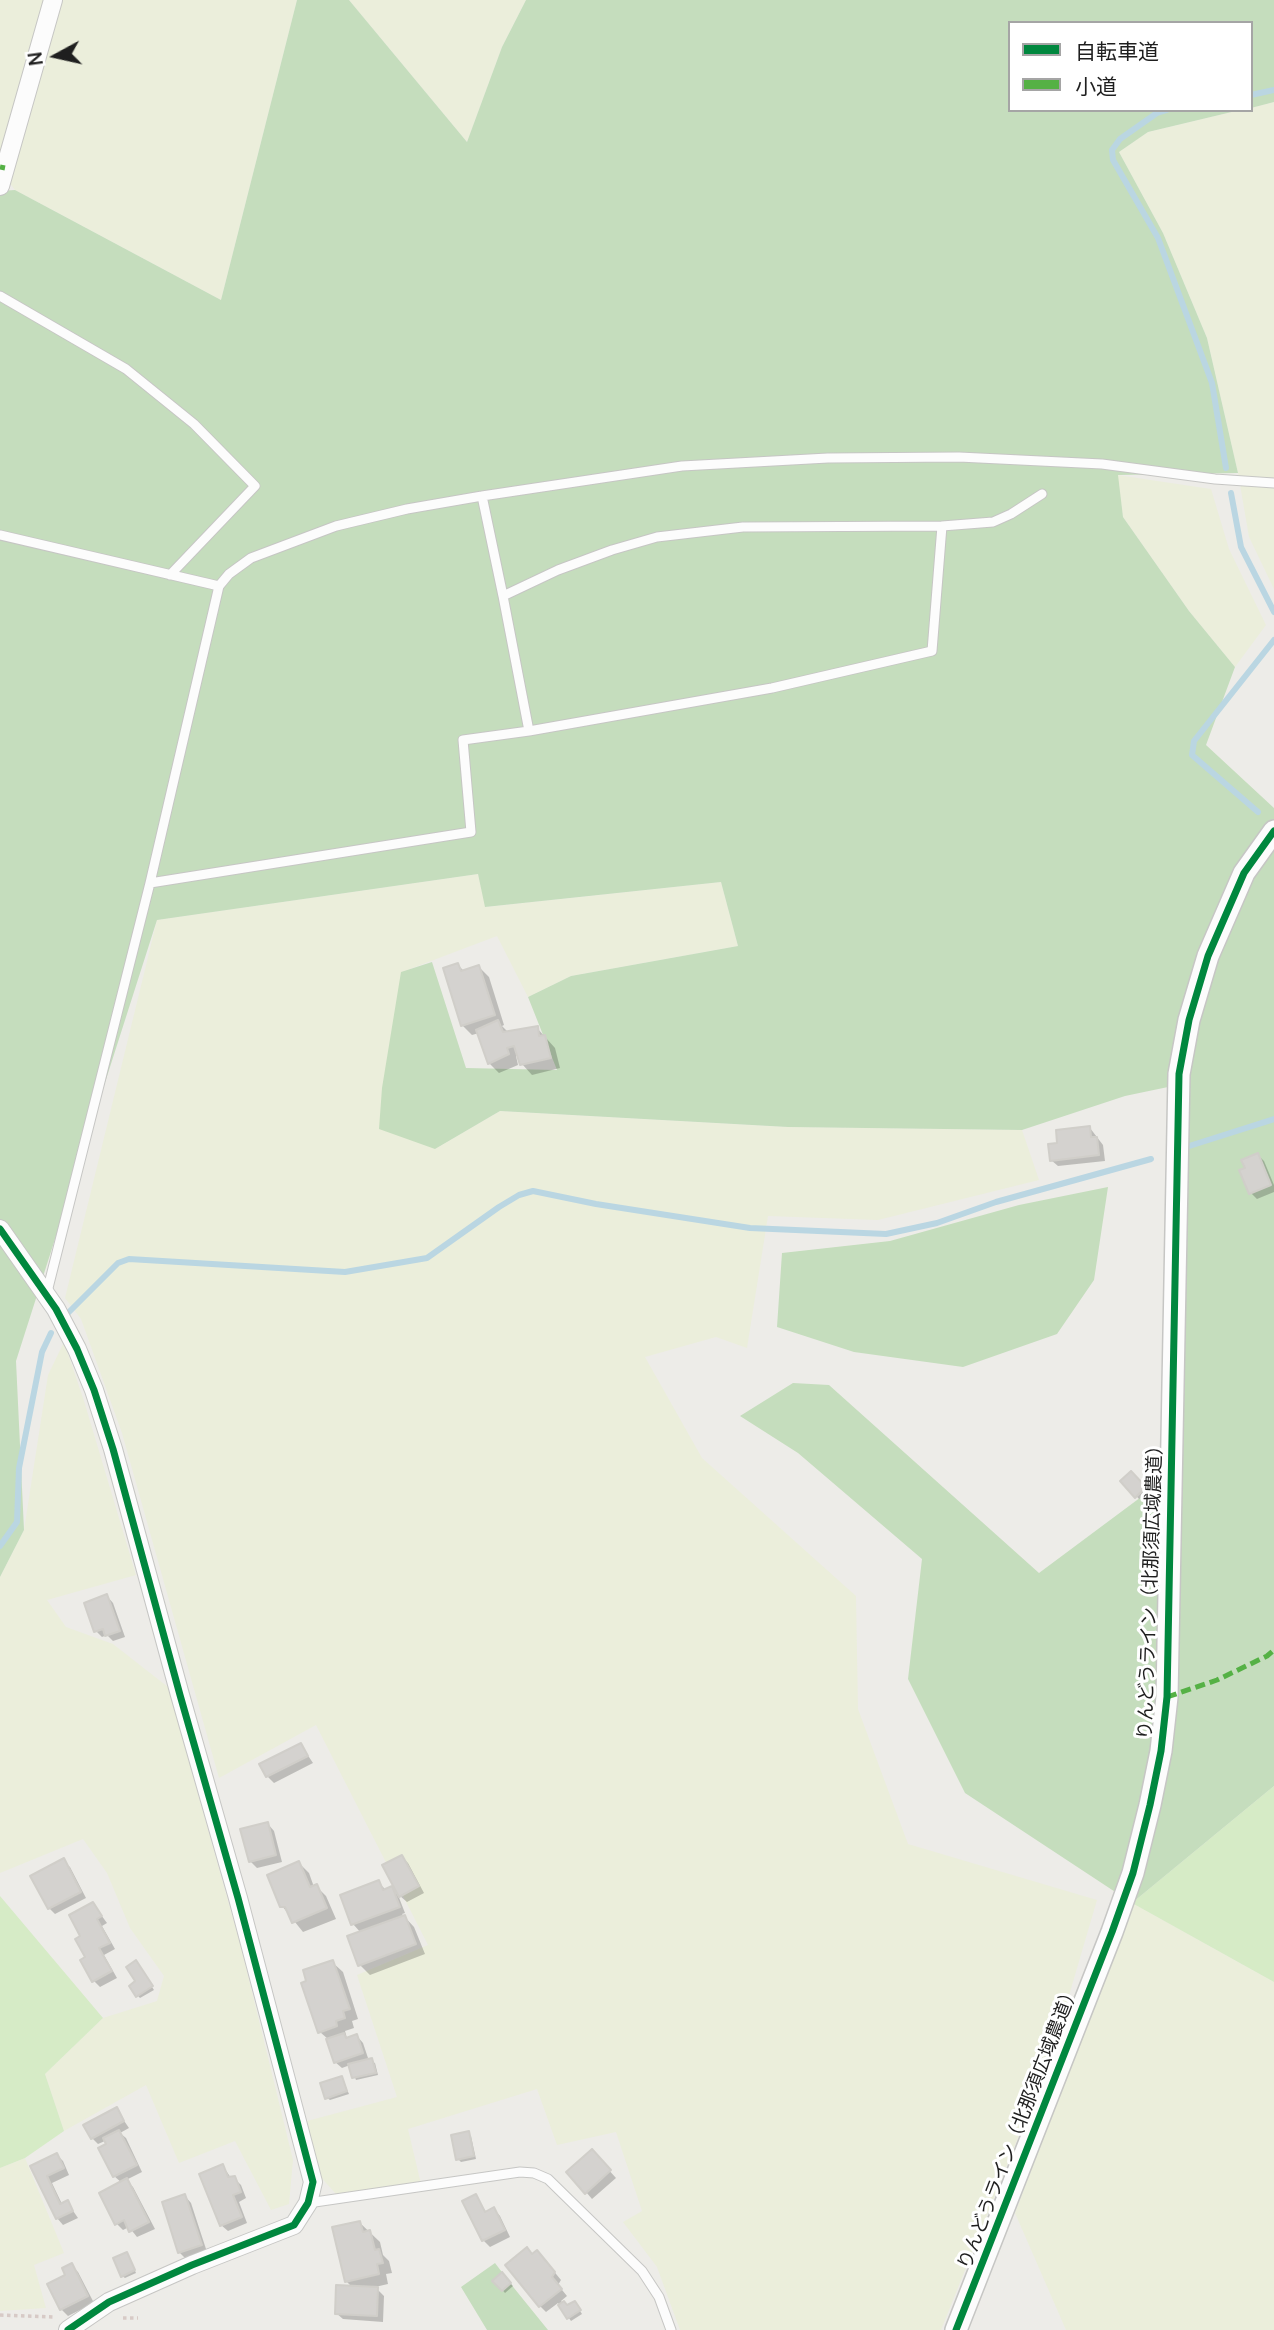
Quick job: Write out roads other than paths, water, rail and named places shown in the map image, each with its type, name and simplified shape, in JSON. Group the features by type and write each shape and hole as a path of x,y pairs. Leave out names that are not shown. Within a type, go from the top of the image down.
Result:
{"street":[{"path":"0,186 53,0"},
{"name":"りんどうライン（北那須広域農道）","path":"956,2330 1112,1932 1133,1873 1150,1805 1161,1751 1167,1698 1179,1074 1189,1020 1208,956 1244,873 1274,831"},
{"path":"0,1229 46,1294 77,1349 94,1390 113,1449 238,1898 313,2182 308,2203 294,2225 109,2302 68,2330"}],"lane":[{"path":"0,296 126,369 194,424 255,486 170,575"},
{"path":"46,1294 150,883 219,586 229,574 251,558 336,526 407,509 682,466 828,458 959,457 1102,464 1215,479 1274,483"},
{"path":"503,596 558,570 657,537 743,527 942,526 993,522 1042,494"},
{"path":"482,496 529,731"},
{"path":"150,883 471,832 463,740 772,688 932,651 942,526"},
{"path":"0,535 219,586"},
{"path":"308,2203 520,2172 534,2173 548,2179 642,2271 659,2297 671,2330"}],"waterway":[{"path":"1253,95 1274,90"},
{"path":"1160,112 1120,139 1112,150 1113,160 1158,238 1212,383 1226,468"},
{"path":"1231,493 1241,547 1274,612"},
{"path":"1258,812 1192,755 1194,741 1274,640"},
{"path":"1183,1148 1274,1119"},
{"path":"67,1314 118,1263 129,1259 345,1272 427,1258 499,1207 519,1195 533,1191 596,1204 750,1228 886,1234 937,1223 996,1202 1151,1159"},
{"path":"0,1546 17,1522 19,1468 42,1352 51,1333"}]}
